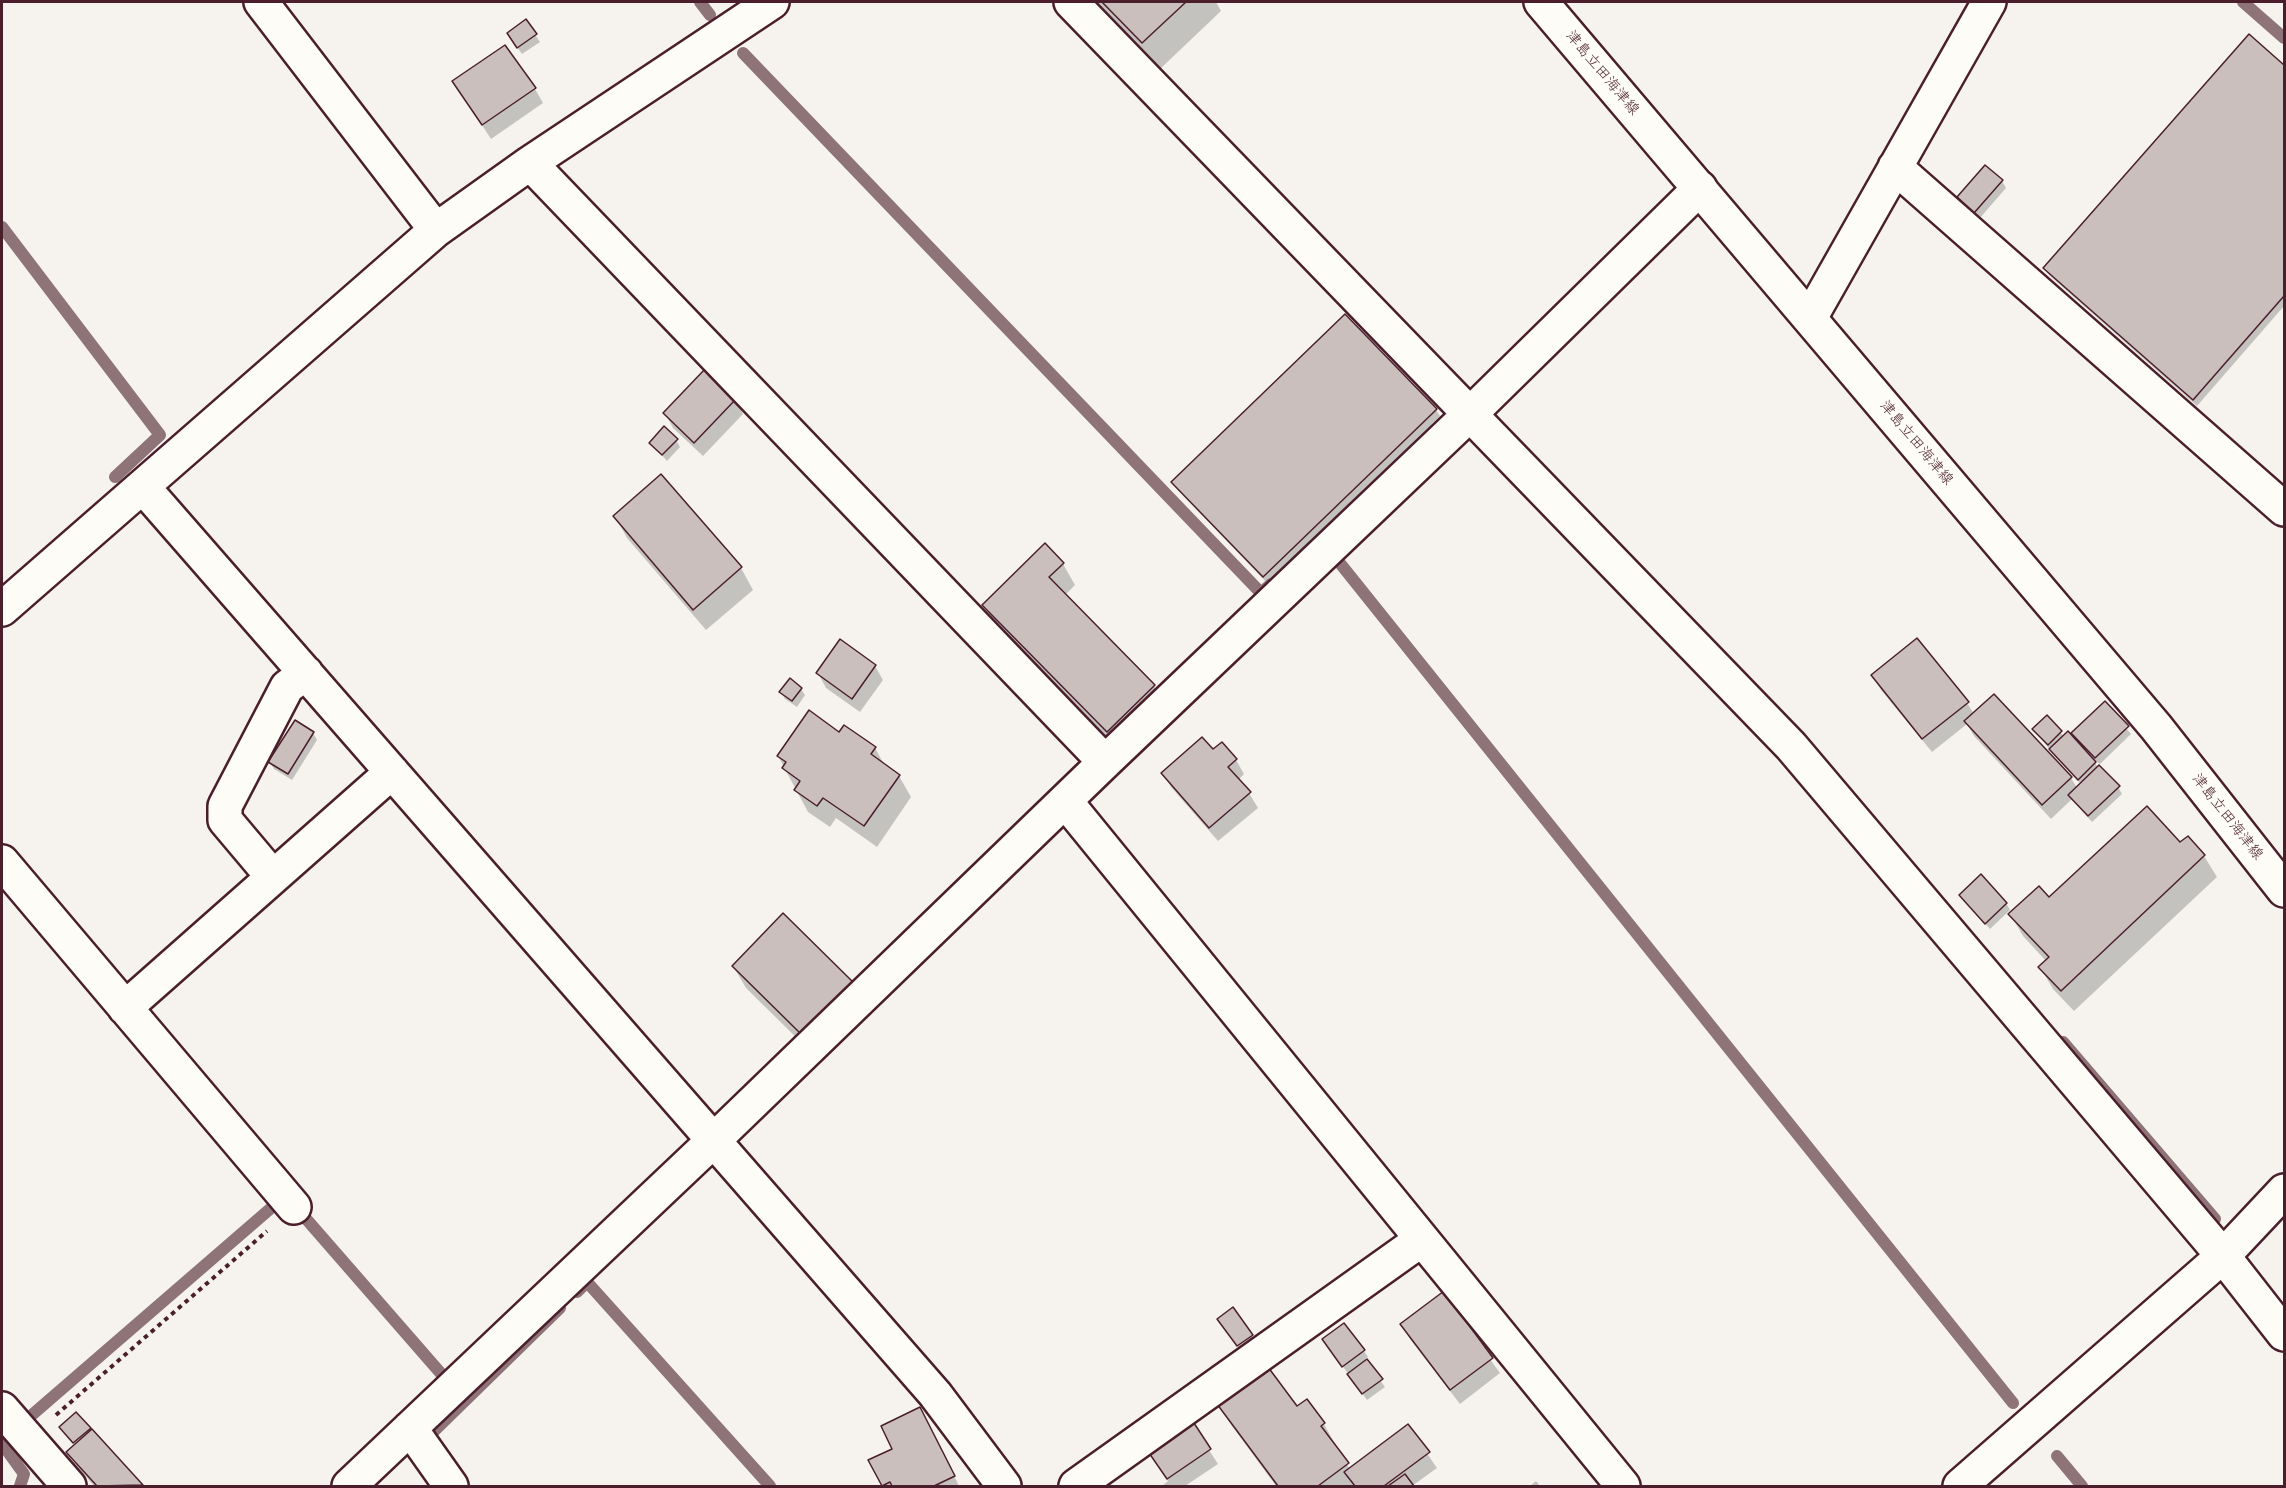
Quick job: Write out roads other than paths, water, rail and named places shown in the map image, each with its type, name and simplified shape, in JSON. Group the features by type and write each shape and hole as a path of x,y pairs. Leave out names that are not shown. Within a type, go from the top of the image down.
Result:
{"street":[{"path":"261,2 436,230"},
{"path":"2,609 436,230 530,163 772,2"},
{"path":"1071,2 1791,747 2223,1256 2284,1334"},
{"name":"津島立田海津線","path":"1541,2 2156,727 2284,890"},
{"path":"1810,318 1989,2"},
{"path":"530,163 1105,762"},
{"path":"1895,168 2284,509"},
{"path":"349,1486 714,1140 1105,762 1469,415 1700,188"},
{"path":"143,487 935,1394 1004,1486"},
{"path":"273,877 225,820 225,806 287,687 306,673"},
{"path":"125,1008 392,772"},
{"path":"1066,802 1623,1486"},
{"path":"2,862 294,1207"},
{"path":"1960,1486 2223,1256 2284,1191"},
{"path":"1076,1486 1421,1240"},
{"path":"2,1409 69,1486"},
{"path":"410,1428 451,1486"}],"waterway":[{"path":"700,2 710,15"},
{"path":"2243,2 2284,38"},
{"path":"743,53 1261,593 1271,584"},
{"path":"2,227 160,435 115,477"},
{"path":"1335,557 2013,1403"},
{"path":"2063,1042 2215,1219"},
{"path":"33,1414 278,1202 272,1196"},
{"path":"301,1213 444,1377"},
{"path":"577,1292 587,1282 770,1486"},
{"path":"430,1435 560,1308"},
{"path":"3,1445 24,1474 20,1486"},
{"path":"2057,1456 2082,1486"}]}
